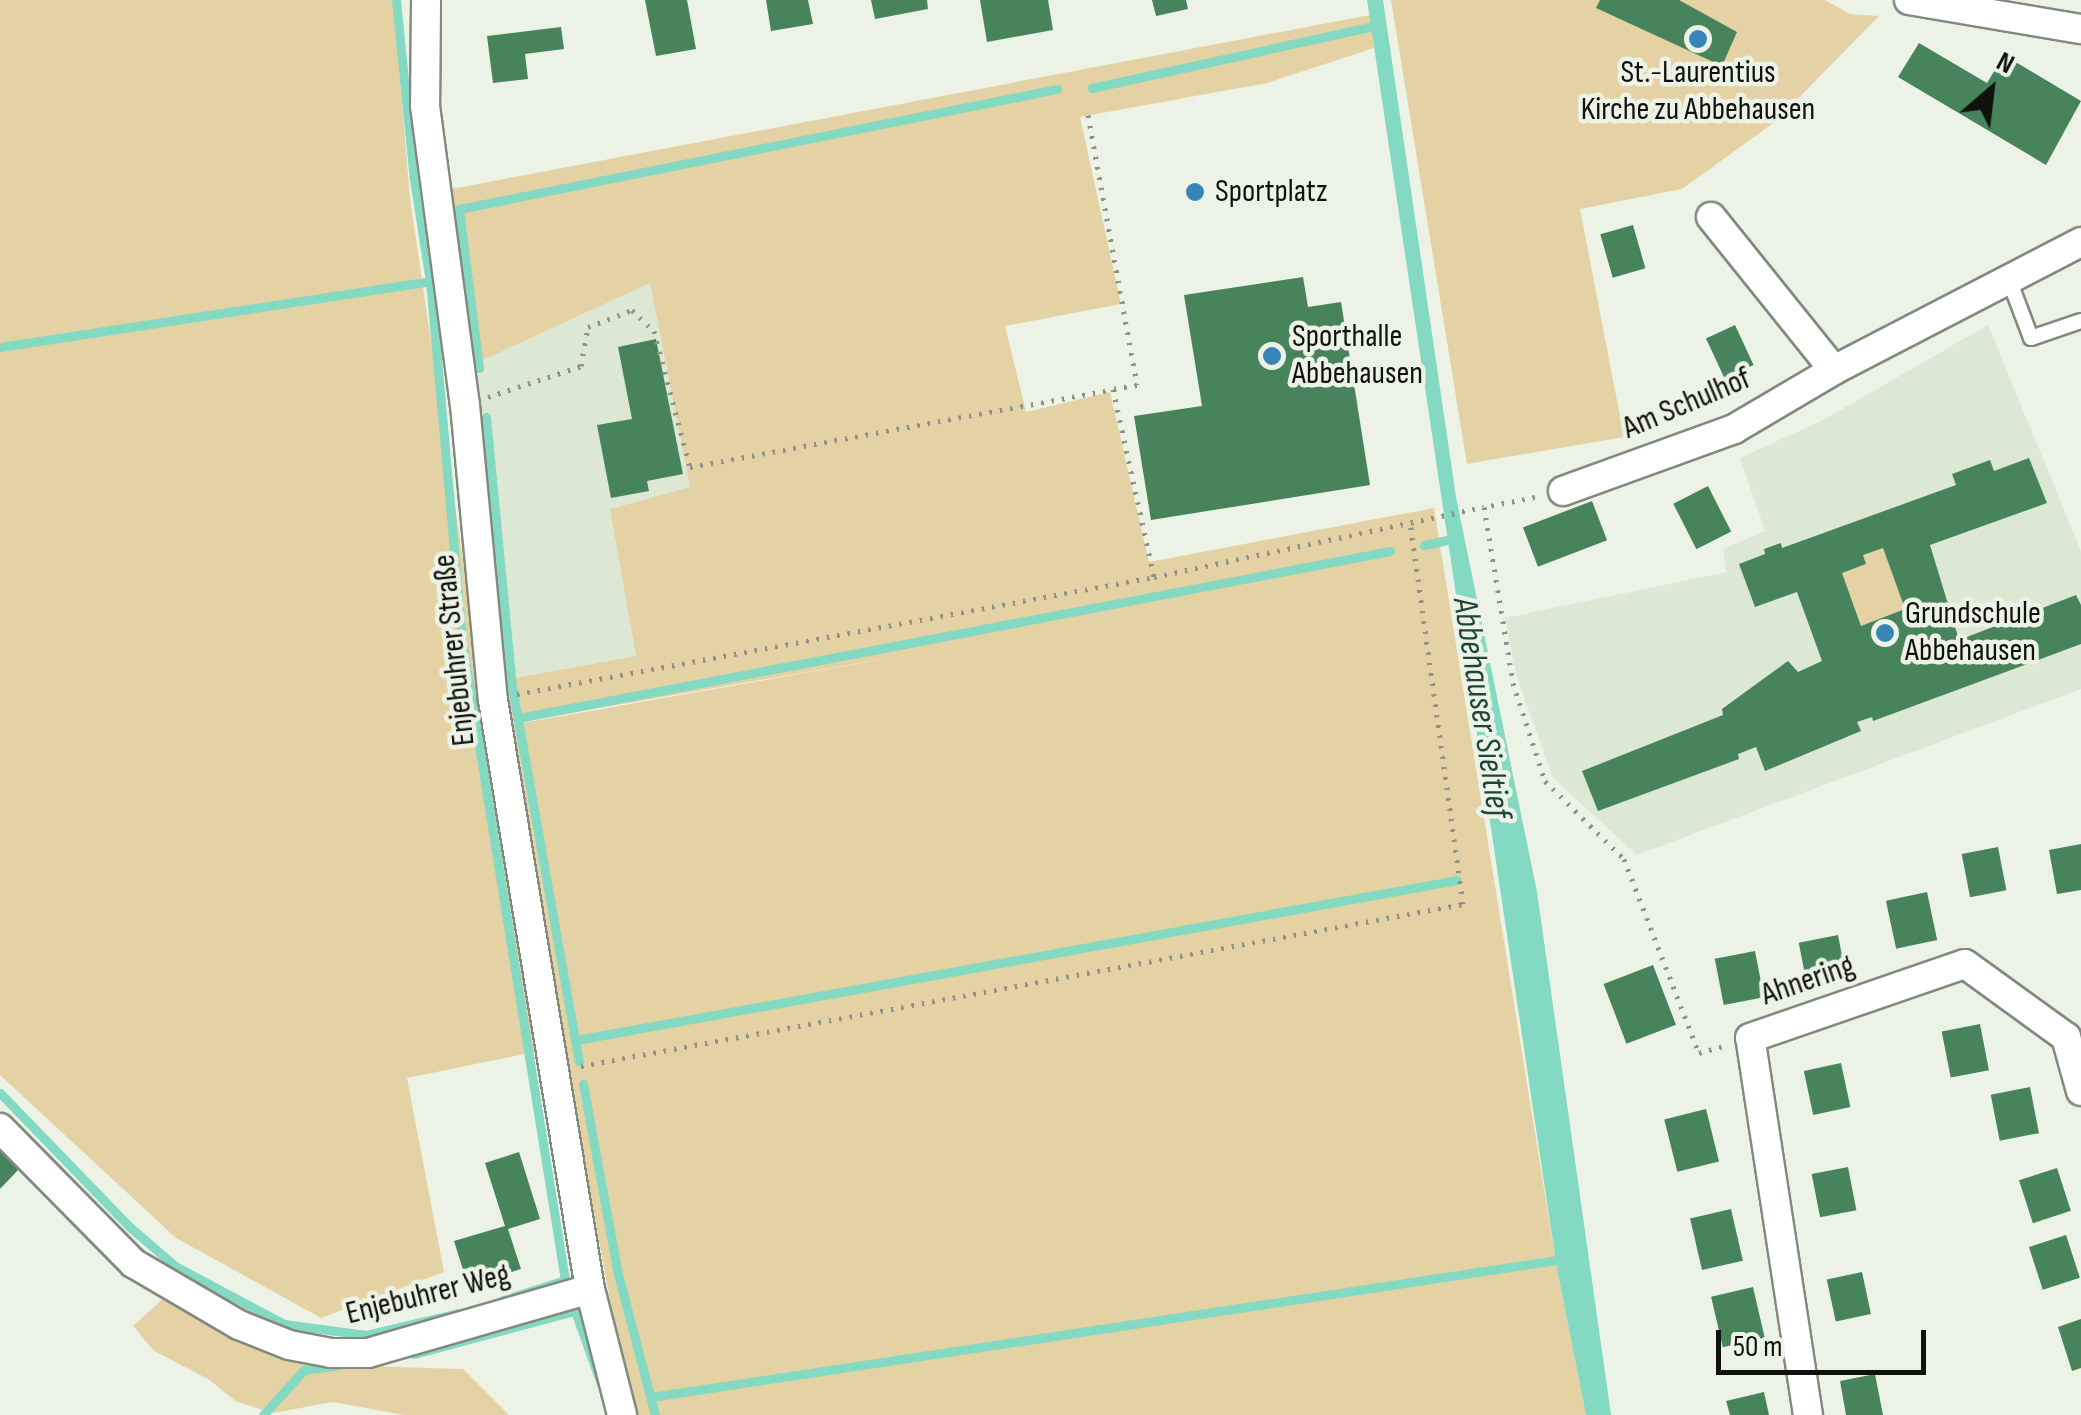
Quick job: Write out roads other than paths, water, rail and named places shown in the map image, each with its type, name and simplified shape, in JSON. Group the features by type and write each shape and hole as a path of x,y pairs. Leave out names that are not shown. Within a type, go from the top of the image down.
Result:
{"street":[{"name":"Enjebuhrer Straße","path":"426,0 425,106 465,405 493,700 590,1289 622,1415"},
{"path":"1909,0 2081,29"},
{"path":"1711,217 1834,370"},
{"name":"Am Schulhof","path":"1563,491 1734,429 2007,276 2081,242"},
{"name":"Ahnering","path":"1808,1415 1750,1038 1965,964 2066,1037 2081,1090"},
{"name":"Enjebuhrer Weg","path":"0,1128 133,1264 204,1307 289,1345 331,1353 368,1353 590,1289"}],"lane":[{"path":"2007,276 2031,338 2081,321"}],"water":[{"name":"Abbehauser Sieltief","path":"1367,0 1383,0 1456,497 1537,892 1611,1415 1586,1415 1557,1269"}],"waterway":[{"path":"396,0 414,179 430,281 462,640 565,1280 503,1300"},
{"path":"1092,88 1379,25"},
{"path":"479,368 459,209 1057,89"},
{"path":"0,347 430,281"},
{"path":"486,417 512,686 579,1061"},
{"path":"1424,545 1453,539"},
{"path":"518,718 1390,551"},
{"path":"576,1040 1457,880"},
{"path":"583,1084 618,1274 655,1415"},
{"path":"0,1093 131,1228 175,1266 284,1324 366,1335 459,1313"},
{"path":"651,1397 1563,1259"},
{"path":"414,1354 575,1311 601,1384"},
{"path":"263,1415 304,1370 340,1365"}],"place":[{"name":"St.-Laurentius Kirche zu Abbehausen","path":"1698,39"},
{"name":"Sportplatz","path":"1195,192"},
{"name":"Sporthalle Abbehausen","path":"1272,356"},
{"name":"Grundschule Abbehausen","path":"1885,633"}]}
